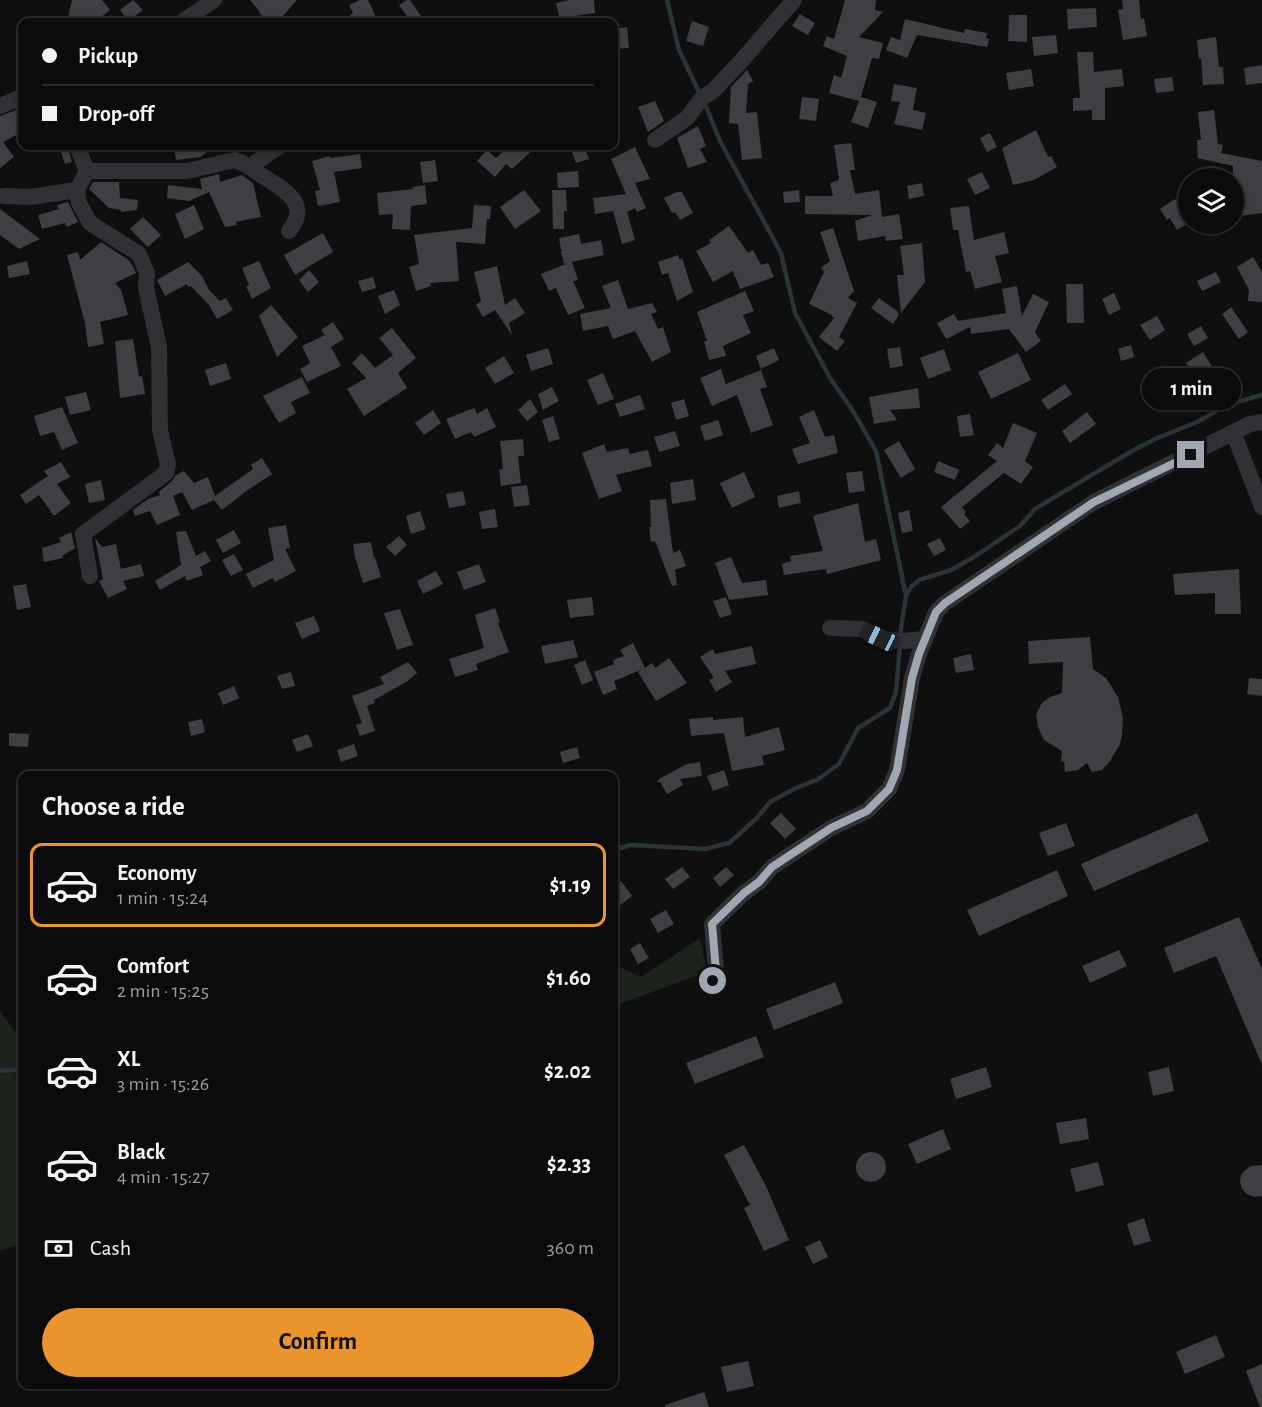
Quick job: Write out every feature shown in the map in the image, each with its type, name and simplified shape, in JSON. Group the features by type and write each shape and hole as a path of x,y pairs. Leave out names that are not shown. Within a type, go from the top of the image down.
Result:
{"street":[{"path":"188,18 214,0"},
{"path":"655,140 687,118 702,98 713,91 794,0"},
{"path":"0,106 18,99"},
{"path":"79,150 87,171 77,190 79,203 90,223 139,254 147,273 146,288 159,347 160,430 168,464 166,473 83,534 90,576"},
{"path":"249,167 274,150"},
{"path":"87,171 187,171 235,160 279,185 291,195 297,209 296,222 289,231"},
{"path":"4,196 31,197 77,190"},
{"path":"713,981 716,971 712,924 759,882 772,867 831,828 867,811 889,789 897,770 912,678 924,639 936,612 945,603 1094,502 1250,424 1262,422"},
{"path":"1234,434 1262,507"},
{"path":"830,628 862,629 880,638 891,640 924,639"}],"shaded area":[{"path":"700,938 707,972 618,1005 618,966 641,977"},
{"path":"0,1011 18,1036 18,1244 0,1251"}],"building":[{"path":"72,0 102,0 110,10 100,18 68,18"},
{"path":"133,0 143,10 132,18 126,18 120,10"},
{"path":"250,0 297,0 283,16 285,18 265,18"},
{"path":"360,0 368,0 377,18 346,18 353,13 349,5"},
{"path":"410,0 422,18 408,18 399,5"},
{"path":"569,0 594,0 595,13 575,16 575,18 559,18 556,3"},
{"path":"845,0 876,0 875,10 883,12 859,37 883,43 879,59 872,58 861,97 877,102 868,128 851,122 859,101 829,93 834,75 841,78 847,56 823,46 827,36 834,39"},
{"path":"1122,0 1139,0 1141,19 1144,18 1147,36 1123,40 1118,10 1123,9"},
{"path":"1096,8 1097,27 1068,29 1067,9"},
{"path":"800,14 815,23 808,35 792,26"},
{"path":"1009,15 1027,15 1027,42 1008,41"},
{"path":"905,19 964,33 965,29 987,33 986,38 989,39 987,47 917,35 907,58 886,50 891,37 900,40"},
{"path":"692,21 709,27 703,46 686,41"},
{"path":"627,27 629,48 618,49 618,28"},
{"path":"1056,35 1058,53 1034,56 1032,37"},
{"path":"1216,37 1219,67 1223,67 1224,84 1203,85 1197,40"},
{"path":"1077,52 1093,52 1094,72 1122,69 1124,86 1105,88 1105,120 1092,120 1092,110 1073,111 1073,98 1080,98"},
{"path":"1262,65 1262,83 1246,85 1244,68"},
{"path":"1031,69 1034,86 1009,90 1006,73"},
{"path":"747,70 753,81 748,84 746,113 757,112 762,158 742,160 738,124 729,123 731,87"},
{"path":"1172,77 1174,91 1156,93 1154,79"},
{"path":"894,84 917,88 913,110 926,113 922,130 894,124 900,102 891,101"},
{"path":"802,97 819,99 816,121 799,119"},
{"path":"655,101 664,121 648,132 638,107"},
{"path":"18,109 18,134 3,142 14,157 0,168 0,116"},
{"path":"1214,110 1218,144 1223,145 1221,153 1262,161 1262,213 1244,215 1244,168 1233,168 1233,166 1198,158 1197,140 1201,140 1198,112"},
{"path":"698,126 706,146 700,149 707,162 688,168 677,138"},
{"path":"1036,130 1048,157 1051,156 1057,167 1034,180 1013,185 1002,148"},
{"path":"990,133 997,147 987,152 980,138"},
{"path":"851,143 855,170 850,170 855,194 879,190 882,217 899,214 903,239 886,241 885,236 858,241 855,221 872,215 805,214 805,196 833,196 830,183 839,180 834,145"},
{"path":"635,147 650,179 635,183 646,208 637,212 635,208 627,212 635,240 622,244 613,211 595,214 593,198 626,194 611,159"},
{"path":"60,150 68,150 72,162 65,164"},
{"path":"174,150 210,150 200,157 176,160"},
{"path":"487,150 496,158 505,150 533,150 512,169 506,164 495,177 477,161"},
{"path":"571,150 586,150 589,159 576,163"},
{"path":"360,154 362,168 334,172 340,202 318,206 315,191 320,190 312,161 330,156 330,158"},
{"path":"435,160 438,181 423,183 420,162"},
{"path":"578,171 579,187 558,188 557,173"},
{"path":"982,172 990,188 975,195 967,179"},
{"path":"219,174 220,182 242,175 253,183 261,217 236,222 237,225 225,227 209,192 189,201 167,198 168,185 202,189 200,179"},
{"path":"93,182 119,182 120,198 138,200 137,210 121,212 121,210 109,208 89,189"},
{"path":"922,183 924,196 909,199 907,186"},
{"path":"425,185 427,204 411,206 410,230 392,229 393,214 379,215 377,193 413,189 413,187"},
{"path":"524,190 541,211 515,229 500,207"},
{"path":"552,190 566,190 567,211 564,211 564,229 553,229"},
{"path":"799,190 800,202 784,203 783,192"},
{"path":"682,192 693,213 680,220 675,212 672,213 664,198"},
{"path":"1175,199 1178,204 1178,229 1170,218 1167,220 1160,209"},
{"path":"68,202 78,222 67,227 65,223 42,229 38,215 59,209 57,205"},
{"path":"194,205 204,229 185,239 175,214"},
{"path":"474,205 491,206 490,219 487,219 485,244 456,242 459,281 430,283 431,286 416,291 409,267 419,264 414,235 472,228"},
{"path":"969,206 974,240 1004,232 1009,253 995,256 1002,282 975,289 970,271 966,272 958,230 953,230 950,208"},
{"path":"0,209 40,239 19,249 0,235"},
{"path":"143,217 161,235 148,247 130,229"},
{"path":"729,226 748,253 753,250 761,265 768,263 774,277 740,289 733,271 713,282 696,251 711,243 709,240"},
{"path":"833,228 854,291 848,298 857,303 839,337 845,341 837,351 819,337 834,318 809,304 824,272 821,268 830,261 820,232"},
{"path":"323,233 333,252 295,275 284,255"},
{"path":"579,234 581,244 601,240 604,255 572,262 578,280 573,281 585,308 568,315 556,288 549,291 541,274 568,263 564,264 561,251 565,250 561,250 559,238"},
{"path":"101,242 130,261 136,273 115,283 121,290 128,315 100,322 104,344 88,347 85,323 67,255 78,252 80,260"},
{"path":"922,243 925,282 901,313 897,275 904,275 900,246"},
{"path":"678,255 680,260 682,258 693,292 677,301 668,273 662,275 658,262"},
{"path":"1253,257 1262,272 1262,302 1248,301 1249,290 1237,267"},
{"path":"27,261 30,274 9,278 7,266"},
{"path":"259,261 271,288 252,299 242,268"},
{"path":"188,262 202,276 209,290 220,301 226,298 233,310 217,319 209,305 187,284 165,296 157,280"},
{"path":"497,266 505,305 515,298 525,313 509,323 512,335 495,310 483,317 476,305 481,301 474,272"},
{"path":"309,270 319,282 308,292 299,280"},
{"path":"1216,272 1221,282 1202,291 1197,281"},
{"path":"373,277 376,288 362,292 358,281"},
{"path":"618,280 628,309 652,303 657,312 651,314 658,329 663,327 671,352 652,362 635,331 613,339 608,326 583,331 580,314 611,308 602,286"},
{"path":"1066,284 1083,284 1084,323 1067,323"},
{"path":"1017,286 1022,316 1033,294 1049,302 1035,332 1041,341 1026,352 1009,329 971,334 970,327 946,339 937,323 954,314 958,321 1006,313 1002,289"},
{"path":"394,290 400,305 385,314 378,296"},
{"path":"745,291 754,311 743,315 751,333 723,346 726,356 709,360 704,341 707,341 697,312"},
{"path":"1114,293 1121,309 1109,315 1102,299"},
{"path":"879,298 897,311 899,315 893,324 871,308"},
{"path":"271,305 298,337 277,357 259,316"},
{"path":"1231,307 1248,332 1239,339 1222,314"},
{"path":"1157,316 1165,330 1150,340 1140,325"},
{"path":"333,322 344,339 331,347 341,366 307,382 300,369 310,363 302,346 325,335 321,330"},
{"path":"1201,326 1208,338 1194,346 1187,334"},
{"path":"392,328 416,358 398,373 407,388 364,416 347,389 366,378 352,363 362,353 375,368 393,355 379,338"},
{"path":"133,339 139,377 142,376 145,394 120,398 115,341"},
{"path":"1131,345 1134,357 1121,361 1118,349"},
{"path":"900,347 903,366 890,368 887,349"},
{"path":"548,348 553,364 531,371 526,355"},
{"path":"774,348 779,360 761,369 756,356"},
{"path":"944,349 951,370 928,379 920,358"},
{"path":"1203,352 1216,373 1199,384 1186,363"},
{"path":"1018,353 1031,380 991,399 978,372"},
{"path":"504,356 514,373 495,384 485,368"},
{"path":"226,363 231,379 210,386 205,370"},
{"path":"721,369 726,384 761,370 767,387 760,389 773,425 751,433 737,395 712,406 700,378"},
{"path":"603,373 614,399 598,405 587,380"},
{"path":"302,377 310,393 291,402 296,413 279,423 263,396"},
{"path":"1065,384 1072,394 1048,410 1041,400"},
{"path":"552,387 559,401 543,410 538,394"},
{"path":"918,388 920,408 890,410 897,420 874,424 869,397"},
{"path":"86,392 91,410 70,415 65,397"},
{"path":"640,395 645,409 620,417 615,404"},
{"path":"530,399 538,412 527,421 518,410"},
{"path":"684,399 689,416 676,420 671,403"},
{"path":"62,407 78,443 62,450 54,432 40,436 34,416"},
{"path":"474,408 477,414 487,408 496,427 474,437 471,432 455,439 446,419"},
{"path":"433,410 441,423 424,435 415,423"},
{"path":"814,410 825,437 834,435 838,453 798,464 792,449 810,443 799,417"},
{"path":"1087,412 1096,424 1070,443 1062,431"},
{"path":"970,414 974,435 960,437 957,416"},
{"path":"553,416 560,439 549,442 542,420"},
{"path":"718,420 723,435 705,441 700,426"},
{"path":"1013,423 1037,433 1025,461 1033,467 1021,484 1004,473 962,507 970,521 960,529 941,507 997,461 988,455 997,443 1003,448"},
{"path":"675,431 680,446 659,452 654,437"},
{"path":"523,439 524,456 518,456 521,483 501,486 499,470 503,469 500,441"},
{"path":"899,441 915,469 901,478 884,450"},
{"path":"604,444 607,452 628,448 630,454 648,450 652,466 616,475 622,491 599,499 582,453"},
{"path":"262,458 272,474 222,510 214,500 192,510 182,492 173,496 180,515 157,525 150,511 135,516 133,510 148,499 160,495 159,492 176,475 184,471 194,483 208,477 215,496 253,469 251,465"},
{"path":"938,461 959,470 955,480 934,472"},
{"path":"61,462 70,477 57,484 71,503 54,516 39,495 26,504 20,495 48,476 44,471"},
{"path":"862,471 865,491 849,493 846,473"},
{"path":"744,472 755,497 732,508 720,483"},
{"path":"693,479 696,500 672,504 670,483"},
{"path":"101,480 105,500 89,503 85,484"},
{"path":"527,485 530,505 514,507 511,487"},
{"path":"463,491 466,505 449,508 446,494"},
{"path":"799,491 801,503 779,508 777,496"},
{"path":"666,499 673,553 680,550 686,566 675,570 677,585 672,586 655,541 651,542 649,527 651,527 650,500"},
{"path":"858,503 865,542 876,539 881,560 827,574 826,569 784,575 782,564 791,561 790,556 823,551 813,516"},
{"path":"495,509 498,527 482,529 479,512"},
{"path":"909,510 913,531 902,533 898,513"},
{"path":"420,511 426,529 411,534 406,516"},
{"path":"286,525 290,548 285,549 296,571 275,582 273,578 253,588 246,574 274,560 268,528"},
{"path":"234,530 241,543 223,553 216,540"},
{"path":"186,531 196,556 205,551 211,561 200,567 203,575 187,581 185,576 160,590 155,581 181,565 176,532"},
{"path":"71,532 75,548 62,556 63,558 44,562 42,548 61,542 59,538"},
{"path":"399,536 407,545 395,556 386,547"},
{"path":"95,538 102,547 116,544 121,569 141,564 144,576 123,581 127,589 108,598 99,581 103,579"},
{"path":"940,538 946,550 934,556 927,544"},
{"path":"371,542 381,577 363,583 353,544"},
{"path":"234,554 243,570 231,576 222,560"},
{"path":"731,557 742,583 766,580 768,595 729,600 715,563"},
{"path":"479,564 486,582 464,590 457,572"},
{"path":"1239,569 1241,614 1215,614 1215,593 1175,595 1173,574"},
{"path":"436,571 443,584 423,594 417,581"},
{"path":"26,584 31,607 17,610 13,586"},
{"path":"592,597 594,615 570,618 567,600"},
{"path":"726,597 732,614 720,618 713,601"},
{"path":"495,608 509,652 476,664 478,670 455,677 449,659 484,648 475,615"},
{"path":"400,609 413,645 397,650 384,613"},
{"path":"314,616 320,631 302,639 295,623"},
{"path":"1090,637 1093,669 1106,678 1118,697 1123,718 1122,735 1120,744 1102,770 1092,772 1087,763 1078,770 1065,772 1064,761 1061,762 1062,751 1044,740 1038,727 1036,714 1042,703 1062,693 1063,662 1029,664 1028,641"},
{"path":"573,640 578,657 545,664 541,646"},
{"path":"633,643 645,668 652,663 655,668 669,658 687,683 656,701 638,672 643,669 614,681 617,689 603,695 594,672 614,664 613,660 624,656 620,650"},
{"path":"752,646 756,664 725,671 732,682 716,692 709,680 714,678 700,657 713,649 715,654"},
{"path":"971,654 974,670 956,673 953,658"},
{"path":"585,660 593,680 582,685 574,665"},
{"path":"408,662 417,673 374,700 375,703 367,706 375,731 360,736 356,725 362,723 352,696 384,684 380,677"},
{"path":"291,672 295,686 282,689 277,676"},
{"path":"1249,678 1262,679 1262,696 1247,694"},
{"path":"234,686 239,698 223,705 218,693"},
{"path":"713,717 713,720 743,717 745,737 779,727 785,750 762,756 764,765 732,771 724,733 691,736 689,719"},
{"path":"202,719 205,732 191,736 188,722"},
{"path":"9,733 29,734 28,747 9,746"},
{"path":"308,734 313,746 297,752 292,740"},
{"path":"354,744 358,756 341,762 337,750"},
{"path":"577,747 580,758 563,763 560,752"},
{"path":"700,762 702,776 680,779 683,785 667,794 660,782 657,782 687,764"},
{"path":"724,770 729,785 713,791 707,776"},
{"path":"781,813 796,829 785,839 770,823"},
{"path":"1197,813 1209,841 1094,891 1081,864"},
{"path":"1066,823 1075,846 1048,856 1039,833"},
{"path":"682,867 690,877 673,889 665,879"},
{"path":"726,867 734,875 720,887 713,878"},
{"path":"1057,870 1068,896 979,936 967,910"},
{"path":"621,881 632,896 618,907 618,884"},
{"path":"666,910 674,924 658,933 650,919"},
{"path":"1239,917 1262,969 1262,1065 1216,956 1174,973 1164,948"},
{"path":"640,943 649,958 638,964 630,949"},
{"path":"1119,950 1127,966 1090,983 1082,966"},
{"path":"835,982 843,1003 774,1030 766,1009"},
{"path":"756,1036 764,1057 695,1084 686,1063"},
{"path":"986,1067 992,1087 956,1099 950,1079"},
{"path":"1169,1067 1174,1091 1153,1096 1148,1072"},
{"path":"1086,1118 1089,1139 1060,1144 1056,1123"},
{"path":"943,1129 951,1149 917,1164 908,1144"},
{"path":"744,1145 765,1184 789,1240 764,1251 744,1208 750,1205 724,1155"},
{"path":"871,1152 877,1153 885,1161 885,1173 877,1181 871,1182 865,1181 857,1173 856,1167 857,1161 865,1153"},
{"path":"1098,1162 1104,1185 1076,1192 1070,1169"},
{"path":"1262,1165 1262,1196 1254,1197 1242,1189 1241,1175 1251,1166"},
{"path":"1144,1218 1151,1241 1134,1246 1127,1224"},
{"path":"820,1240 828,1257 813,1264 805,1247"},
{"path":"1216,1335 1225,1357 1185,1374 1176,1352"},
{"path":"748,1361 754,1386 727,1392 721,1367"},
{"path":"1262,1364 1262,1407 1260,1407 1246,1371"},
{"path":"704,1392 709,1407 665,1407 665,1405"}],"waterway":[{"path":"667,0 679,50 700,94"},
{"path":"705,104 720,141 781,253 795,313 830,378 853,411 876,451 906,596"},
{"path":"900,635 906,596 919,580 951,570 974,557 1020,526 1035,509 1132,451 1197,422 1227,405 1262,395"},
{"path":"618,849 631,845 705,849 729,843 756,819 770,802 817,780 839,764 858,728 890,708 896,692 900,645"},
{"path":"0,1071 18,1069"}],"route":[{"path":"713,981 716,971 712,924 759,882 772,867 831,828 867,811 889,789 897,770 912,678 924,639 936,612 945,603 1094,502 1191,455"}]}
